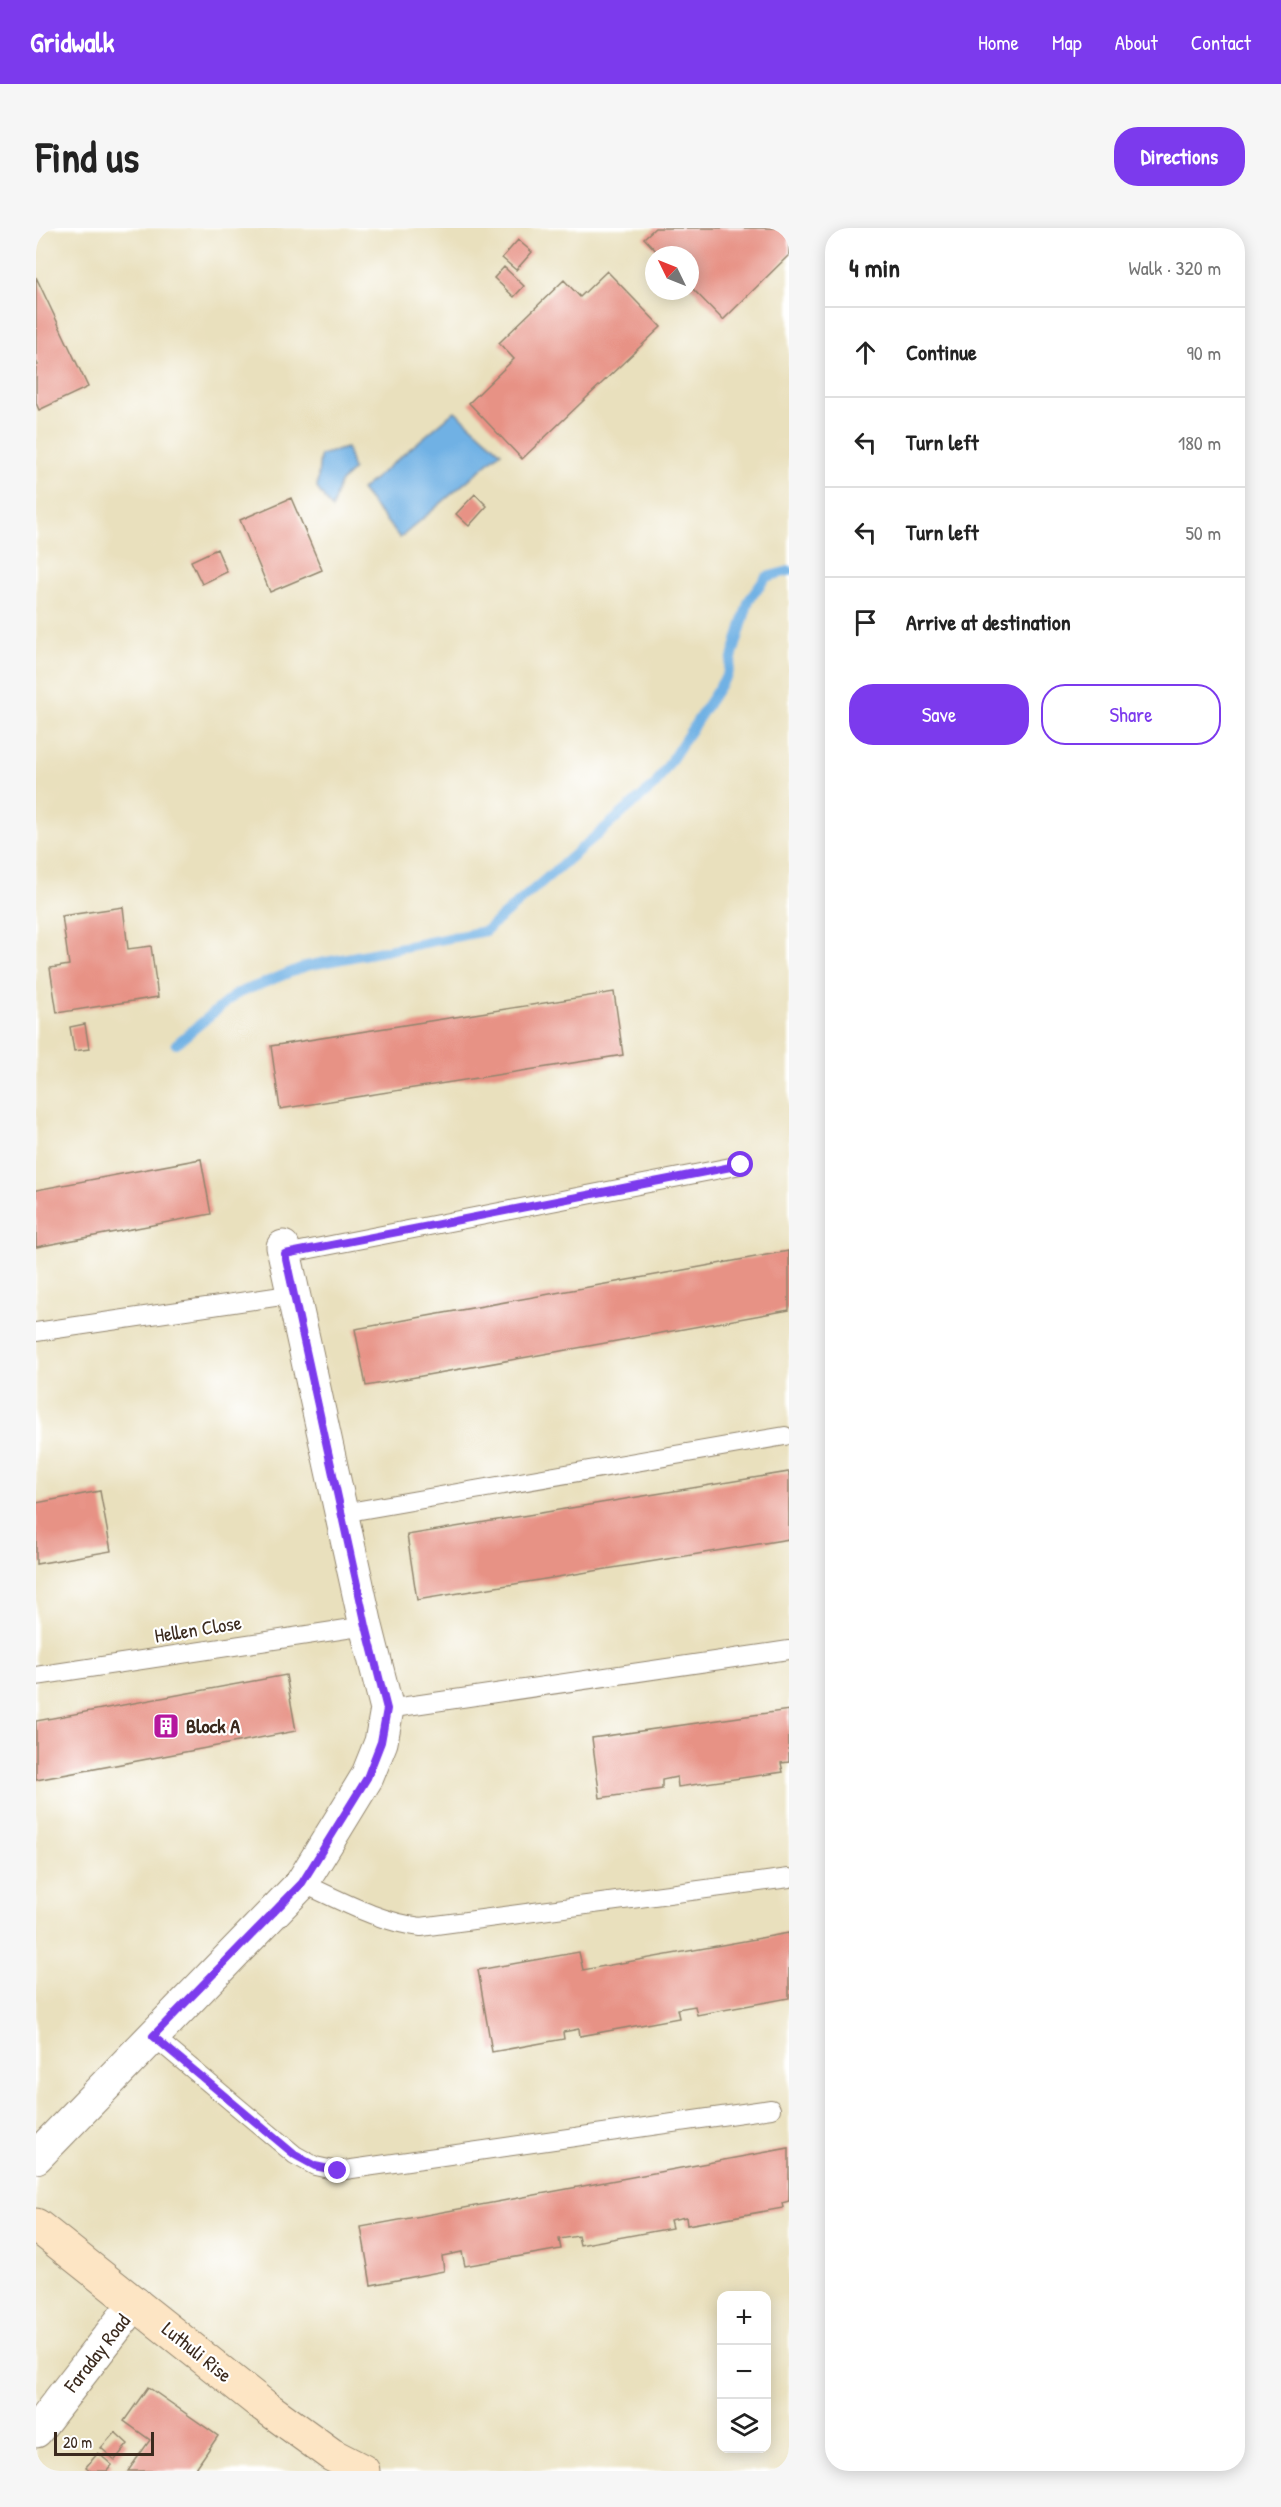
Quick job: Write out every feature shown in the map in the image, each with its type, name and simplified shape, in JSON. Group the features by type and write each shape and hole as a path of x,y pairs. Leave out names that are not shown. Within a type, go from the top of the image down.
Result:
{"street":[{"path":"36,2157 302,1883 367,1778 381,1742 387,1709 366,1626 284,1251"},
{"name":"Luthuli Rise","path":"36,2225 263,2405 327,2463 363,2471"},
{"name":"Faraday Road","path":"36,2431 135,2303"}],"lane":[{"path":"284,1251 741,1165"},
{"path":"36,1332 295,1294"},
{"path":"343,1513 785,1436"},
{"name":"Hellen Close","path":"36,1676 366,1626"},
{"path":"387,1709 789,1650"},
{"path":"302,1883 380,1918 398,1924 421,1927 789,1878"},
{"path":"153,2036 295,2155 315,2166 338,2171 771,2109"}],"water":[{"path":"455,411 501,452 400,538 361,490"},
{"path":"347,448 353,470 339,484 332,509 317,488 320,455"}],"building":[{"path":"655,228 789,228 789,255 723,320 699,295 699,246 652,246 644,238"},
{"path":"518,240 532,252 516,270 502,258"},
{"path":"504,267 524,286 514,297 494,278"},
{"path":"607,271 661,327 522,459 469,403 514,359 499,343 564,280 580,297"},
{"path":"36,277 88,387 39,410 36,403 36,366 38,365 36,361"},
{"path":"475,494 487,506 469,526 456,514"},
{"path":"291,498 322,570 270,592 240,520"},
{"path":"217,549 227,572 202,584 191,561"},
{"path":"123,907 128,949 151,946 158,997 57,1013 50,968 69,965 62,916"},
{"path":"614,992 623,1055 280,1109 271,1046"},
{"path":"85,1024 89,1049 74,1051 70,1027"},
{"path":"201,1159 211,1214 36,1247 36,1190"},
{"path":"789,1251 789,1310 366,1386 355,1329"},
{"path":"789,1472 789,1539 417,1600 407,1535"},
{"path":"100,1491 111,1551 36,1564 36,1503"},
{"name":"Block A","path":"286,1675 296,1731 36,1780 36,1721"},
{"path":"789,1710 789,1762 781,1763 783,1772 678,1787 677,1777 662,1780 662,1789 600,1798 592,1738"},
{"path":"789,1933 789,1998 697,2015 695,2006 677,2009 679,2018 580,2036 579,2029 563,2032 564,2039 492,2052 478,1970 579,1952 583,1970"},
{"path":"789,2148 789,2201 782,2203 783,2208 687,2225 686,2217 670,2220 672,2228 580,2245 578,2236 559,2239 561,2249 465,2266 462,2252 442,2256 444,2271 371,2285 361,2227"},
{"path":"148,2387 218,2436 194,2471 128,2471 150,2440 124,2421"},
{"path":"115,2432 128,2444 115,2460 101,2448"},
{"path":"98,2453 112,2465 107,2471 91,2471 86,2467"}],"waterway":[{"path":"176,1044 236,994 306,966 485,931 655,785 727,675 749,600 766,577 789,571"}],"place":[{"name":"Block A","path":"166,1726"}],"route":[{"path":"338,2171 315,2166 295,2155 153,2036 302,1883 367,1778 381,1742 387,1709 366,1626 285,1254 741,1165"}]}
